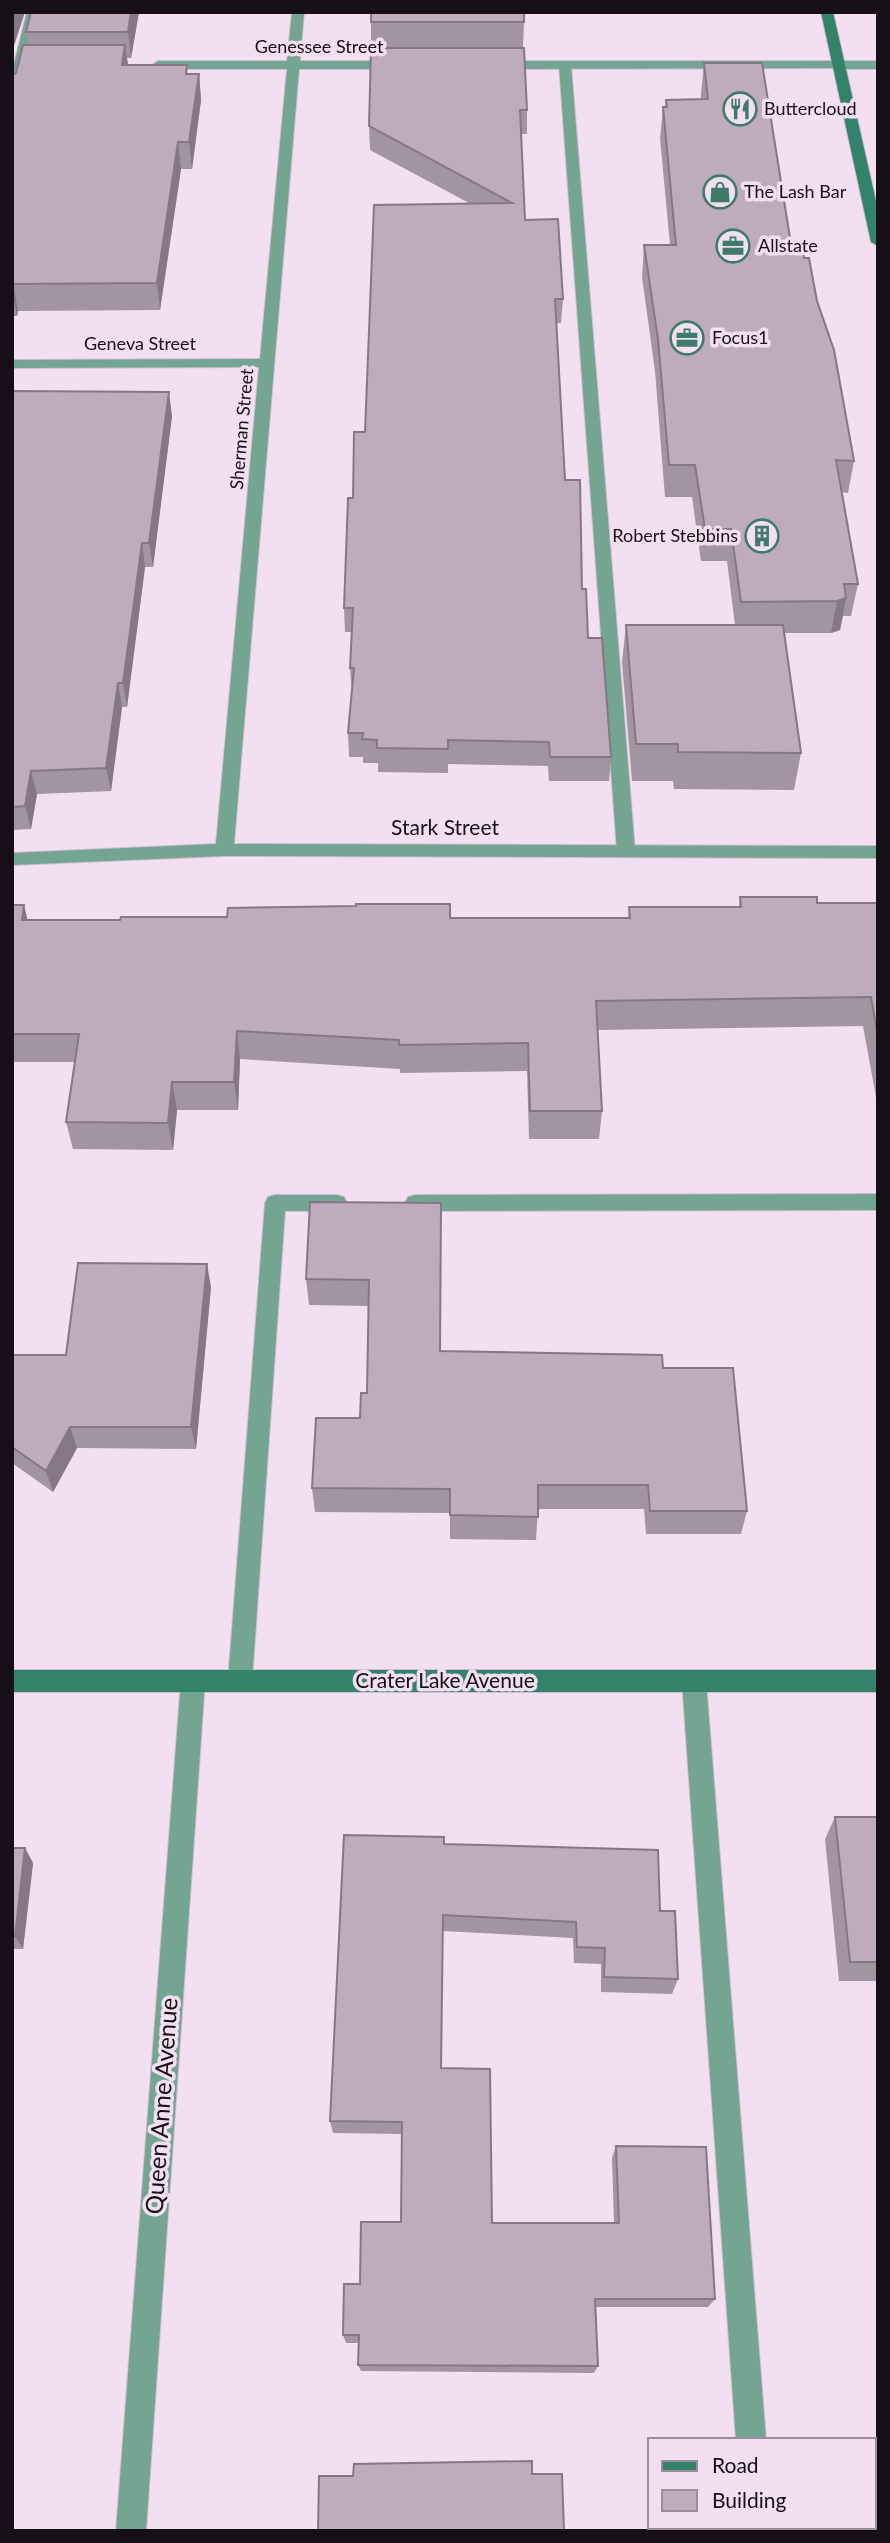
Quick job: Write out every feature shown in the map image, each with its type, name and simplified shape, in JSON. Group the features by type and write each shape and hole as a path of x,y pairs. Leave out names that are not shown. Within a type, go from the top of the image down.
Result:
{"main road":[{"path":"827,12 878,242"},
{"name":"Crater Lake Avenue","path":"12,1681 878,1681"}],"street":[{"path":"12,99 33,12"},
{"name":"Sherman Street","path":"224,850 298,12"},
{"name":"Genessee Street","path":"143,65 415,65"},
{"path":"483,65 878,65"},
{"path":"565,65 626,851"},
{"name":"Geneva Street","path":"12,363 267,363"},
{"name":"Stark Street","path":"12,859 224,850 878,852"},
{"path":"399,1203 878,1202"},
{"path":"240,1681 275,1203 358,1203"},
{"name":"Queen Anne Avenue","path":"131,2531 193,1681"},
{"path":"694,1681 751,2438"}],"building":[{"path":"31,12 131,12 128,32 26,32"},
{"path":"371,12 524,12 524,22 371,22"},
{"path":"23,45 125,45 122,65 187,65 186,74 199,74 189,142 178,142 157,283 13,284 12,288 12,76 16,73"},
{"path":"371,48 524,48 527,110 520,110 525,220 558,219 563,299 555,299 565,480 580,480 582,589 586,589 588,638 602,638 611,757 550,757 549,742 448,740 448,749 377,748 377,740 362,739 363,733 348,733 354,668 350,668 353,608 344,608 348,498 353,498 354,432 365,432 374,205 512,203 369,126"},
{"path":"704,63 762,63 791,244 802,244 804,258 809,258 817,301 834,350 854,461 836,460 858,584 844,584 846,598 837,601 741,602 731,529 705,529 695,465 669,465 658,339 644,245 676,245 663,107 667,107 666,100 708,99"},
{"path":"12,391 169,392 149,543 142,543 123,683 118,683 106,768 31,771 25,806 12,807"},
{"path":"626,625 783,625 801,753 678,752 678,744 636,744"},
{"path":"740,897 817,897 817,903 878,903 878,1038 871,997 596,1001 602,1111 530,1111 528,1043 399,1045 399,1040 237,1031 234,1082 172,1082 168,1123 66,1122 79,1034 12,1034 12,905 24,905 22,920 227,917 228,908 356,904 450,904 450,918 630,918 629,907 741,907"},
{"path":"310,1202 441,1203 440,1351 662,1355 663,1368 733,1368 747,1511 650,1511 648,1485 538,1485 538,1517 450,1515 450,1489 312,1488 316,1418 360,1418 361,1393 367,1393 369,1280 306,1279"},
{"path":"78,1263 207,1264 191,1427 70,1427 46,1471 12,1447 12,1355 66,1355"},
{"path":"835,1817 878,1817 878,1962 850,1962"},
{"path":"344,1835 444,1837 444,1844 658,1850 660,1911 675,1911 678,1979 604,1977 605,1948 577,1947 576,1922 443,1915 441,2068 490,2069 492,2223 619,2223 616,2146 706,2147 715,2299 595,2299 598,2366 358,2365 359,2335 343,2335 344,2284 360,2284 361,2222 401,2222 402,2122 330,2121"},
{"path":"12,1848 25,1848 15,1936 12,1936"},
{"path":"532,2461 532,2474 562,2474 564,2531 318,2531 319,2476 353,2476 354,2464"}],"place":[{"name":"Buttercloud","path":"740,109"},
{"name":"The Lash Bar","path":"720,192"},
{"name":"Allstate","path":"733,246"},
{"name":"Focus1","path":"687,338"},
{"name":"Robert Stebbins","path":"762,536"}]}
